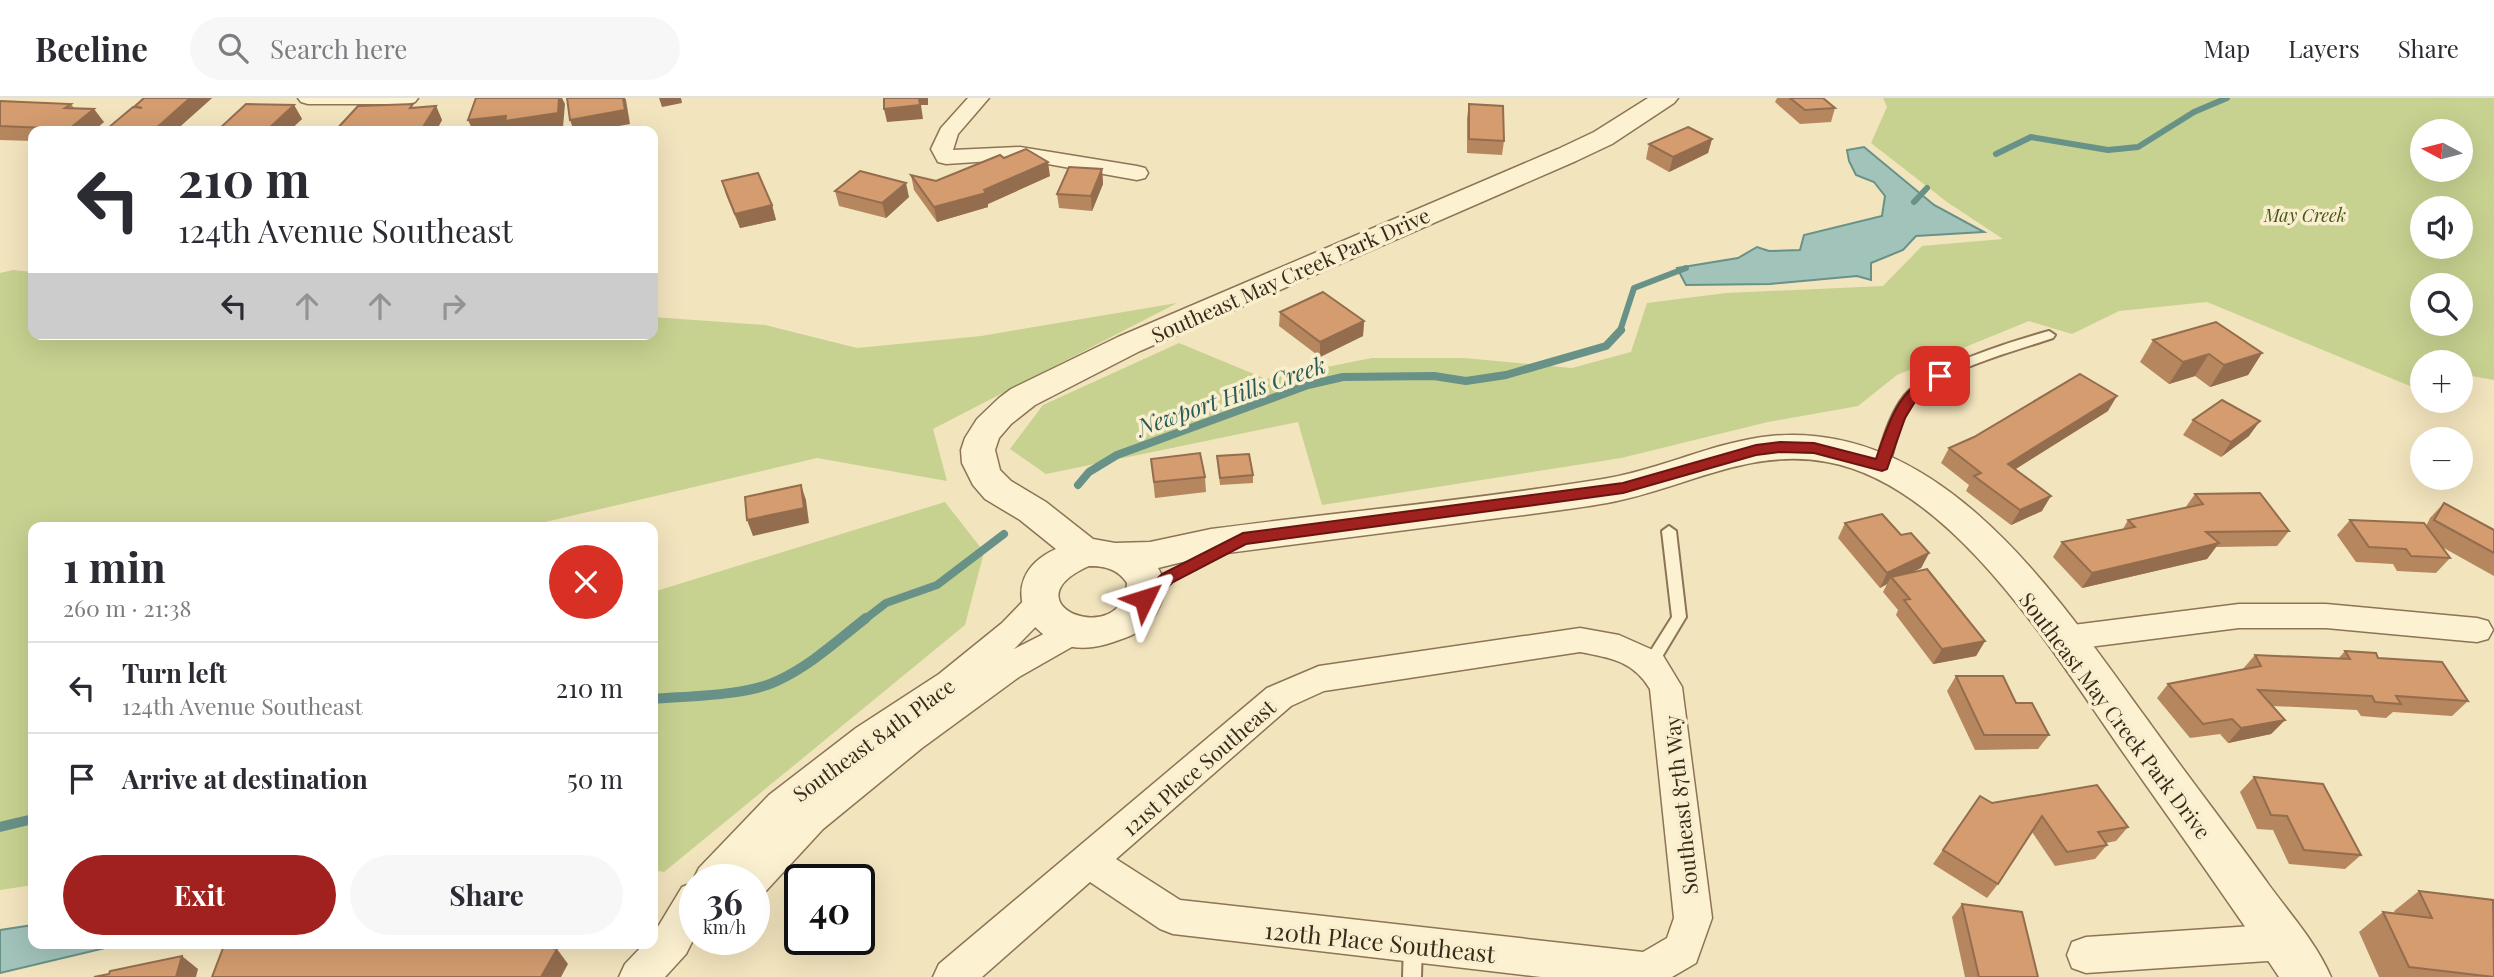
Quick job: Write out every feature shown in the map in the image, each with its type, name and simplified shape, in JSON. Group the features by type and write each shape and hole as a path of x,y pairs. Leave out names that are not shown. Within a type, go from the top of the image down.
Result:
{"street":[{"path":"308,98 408,98"},
{"path":"979,98 948,132 942,149 946,157 1020,153 1137,173"},
{"name":"Southeast May Creek Park Drive","path":"1665,98 1603,138 1567,155 1129,344 1023,397 992,420 978,448 978,461 987,480 1000,491 1102,554 1150,556 1211,542 1612,490 1756,450 1780,447 1814,448 1882,466 1921,488 1956,515 1993,552 2065,638 2307,977"},
{"name":"Southeast May Creek Park Drive","path":"1000,491 1007,508 1028,529 1040,552 1041,590"},
{"name":"Southeast May Creek Park Drive","path":"1144,599 1167,578 1243,538"},
{"path":"1102,554 1133,563 1142,574 1146,586 1144,599 1137,612 1116,626 1091,633 1073,631 1051,621 1041,590 1061,561 1102,554"},
{"name":"Southeast 84th Place","path":"727,864 782,806 868,738 951,682 1013,632 1041,590"},
{"path":"2065,638 2239,616 2326,616 2477,630"},
{"name":"Southeast 84th Place","path":"767,864 810,818 910,738 1008,668 1073,631"},
{"name":"121st Place Southeast","path":"953,977 1279,697 1319,679 1580,640 1619,647 1651,663"},
{"name":"Southeast 87th Way","path":"1651,663 1667,687 1693,918 1682,950"},
{"name":"120th Place Southeast","path":"1089,861 1173,917 1412,961 1647,971 1682,950"},
{"path":"639,977 679,941"},
{"path":"2086,954 2283,942"}],"lane":[{"path":"1882,466 1898,418 1914,392 1940,376 2049,335"},
{"path":"1651,663 1679,617 1669,531"}],"green space":[{"name":"May Creek","path":"1883,98 2494,98 2494,380 2473,376 2473,350 2410,350 2410,386 2207,302 2119,311 2072,334 2029,321 1897,375 1858,406 1768,422 1621,458 1322,505 1298,422 1046,474 1010,449 1043,405 1179,343 1266,379 1372,358 1464,358 1572,368 1631,352 1647,303 1726,293 1883,286 1922,246 2003,239 1947,202 1871,143 1887,107"},
{"path":"13,270 28,272 28,340 658,340 658,317 765,325 857,348 981,336 1177,303 933,429 947,481 817,458 545,522 28,522 28,886 0,890 0,273"},
{"path":"945,502 984,552 965,625 664,872 658,871 658,590"}],"water":[{"path":"1864,147 1934,205 1984,232 1916,236 1903,250 1871,263 1871,280 1857,276 1770,284 1686,285 1677,268 1738,258 1757,247 1769,251 1800,250 1804,235 1882,216 1885,196 1874,182 1856,175 1849,161 1847,150"},
{"path":"28,926 28,949 101,949 0,973 0,930"}],"building":[{"path":"144,98 190,98 159,126 110,126 133,107 142,108 135,106"},
{"path":"476,98 559,98 558,113 505,121 506,116 468,120"},
{"path":"567,98 623,98 625,110 570,120"},
{"path":"884,98 919,98 920,105 884,109"},
{"path":"1790,98 1823,98 1835,108 1805,110"},
{"path":"0,101 71,104 65,108 94,109 73,126 0,126"},
{"path":"246,104 294,105 271,126 222,126"},
{"path":"1469,104 1503,106 1504,141 1469,139"},
{"path":"358,106 436,106 424,126 340,126"},
{"path":"1688,127 1712,139 1673,157 1649,144"},
{"path":"1026,149 1048,162 984,190 986,193 934,207 911,175 936,181 1000,155 1004,158"},
{"path":"1069,167 1102,169 1091,196 1057,194"},
{"path":"860,171 906,183 882,203 835,191"},
{"path":"758,173 772,205 735,214 722,181"},
{"path":"1323,292 1364,321 1320,342 1280,312"},
{"path":"2216,322 2262,353 2224,365 2209,354 2183,362 2153,340"},
{"path":"2080,374 2117,396 2008,464 2051,496 2020,510 1974,476 1981,473 1949,448 1974,437"},
{"path":"2222,400 2260,421 2231,442 2193,420"},
{"path":"1200,453 1205,477 1154,482 1151,459"},
{"path":"1249,454 1253,475 1220,478 1217,456"},
{"path":"801,485 804,508 747,520 745,497"},
{"path":"2260,493 2289,531 2206,532 2219,543 2092,573 2062,542 2135,527 2128,520 2203,504 2195,494"},
{"path":"2444,503 2494,530 2494,553 2434,520"},
{"path":"1882,514 1901,535 1911,533 1929,553 1887,573 1845,523"},
{"path":"2350,520 2424,523 2450,558 2411,556 2406,549 2369,547"},
{"path":"1927,569 1985,641 1942,649 1904,600 1910,599 1891,577"},
{"path":"2345,651 2376,653 2378,658 2442,662 2468,701 2396,696 2401,704 2375,702 2372,696 2258,690 2285,720 2241,728 2232,719 2203,724 2168,684 2261,666 2255,655 2350,659"},
{"path":"1956,676 2003,676 2016,703 2032,703 2049,735 1984,735"},
{"path":"2254,777 2323,784 2361,855 2304,850 2287,816 2271,815"},
{"path":"2097,785 2128,827 2098,832 2107,845 2067,852 2042,816 1998,884 1943,850 1980,796 1992,803"},
{"path":"2419,891 2493,900 2494,977 2409,967 2383,912 2432,918"},
{"path":"1962,904 2022,912 2038,977 1979,977"},
{"path":"223,949 557,949 541,977 212,977"},
{"path":"182,956 176,977 94,977 109,974 110,971"}],"waterway":[{"name":"Newport Hills Creek","path":"1996,154 2031,137 2108,150 2138,147 2194,112 2227,98"},
{"name":"Newport Hills Creek","path":"1914,202 1927,188"},
{"name":"Newport Hills Creek","path":"1620,331 1634,288 1686,268"},
{"name":"Newport Hills Creek","path":"1078,485 1089,472 1117,455 1308,385 1343,377 1434,376 1466,381 1506,375 1606,346 1621,330"},
{"name":"Newport Hills Creek","path":"864,620 886,603 937,585 1004,534"},
{"name":"Newport Hills Creek","path":"658,699 749,690 777,681 801,668 866,618"},
{"name":"Newport Hills Creek","path":"0,827 28,820"}],"route":[{"path":"1144,599 1167,578 1243,538 1623,488 1756,450 1780,447 1814,448 1882,466 1898,418 1914,392 1940,376"}]}
